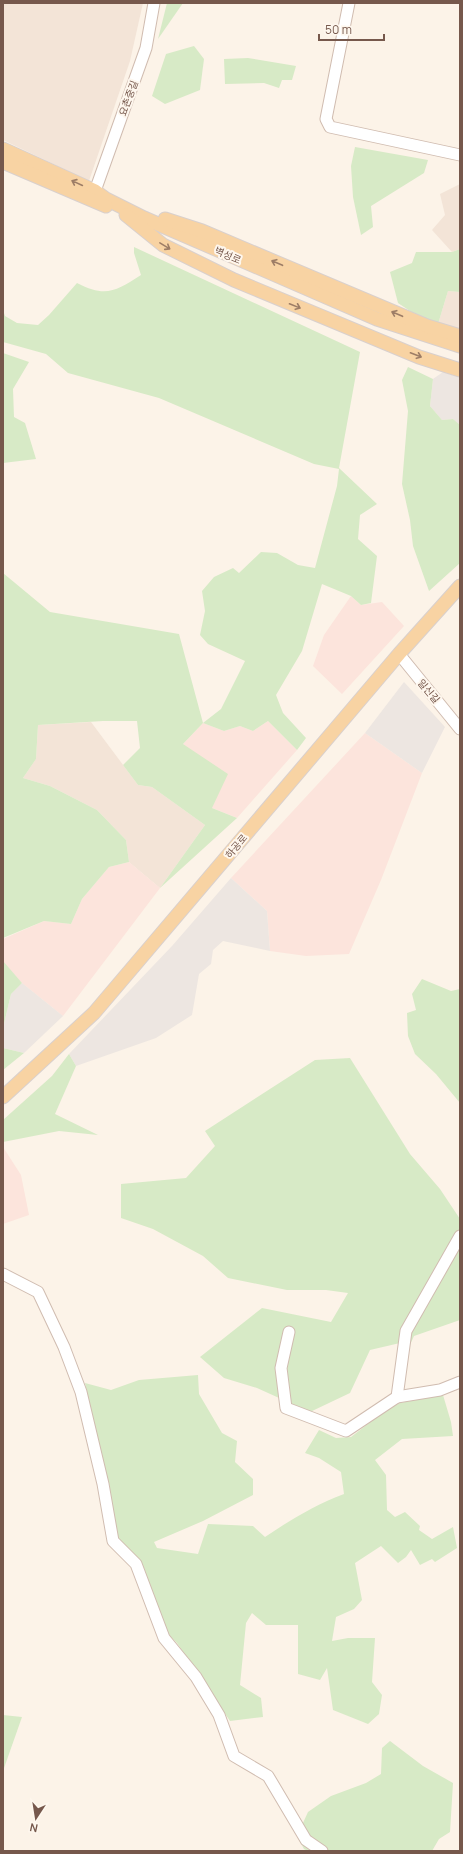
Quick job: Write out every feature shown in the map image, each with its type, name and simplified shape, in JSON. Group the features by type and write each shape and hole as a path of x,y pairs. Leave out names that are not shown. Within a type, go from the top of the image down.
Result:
{"main road":[{"name":"벽성로","path":"3,148 95,191 106,199 144,218 368,315 460,346"},
{"name":"벽성로","path":"3,162 123,213 358,318 412,339 460,353"},
{"path":"106,199 202,231 427,326 460,336"},
{"path":"123,213 163,245 234,280 418,357 460,370"},
{"name":"하공로","path":"3,1097 94,1013 399,654 460,586"}],"street":[{"name":"요촌중길","path":"95,191 146,48 154,3"},
{"path":"349,3 326,119 330,127 460,156"},
{"name":"일신길","path":"399,654 460,728"},
{"path":"397,1397 406,1331 460,1236"},
{"path":"3,1274 38,1292 64,1347 81,1392 103,1484 113,1541 136,1564 164,1638 196,1678 219,1715 234,1756 268,1776 306,1840 322,1851"},
{"path":"289,1332 281,1368 286,1408 346,1431 397,1397 440,1390 460,1382"}],"shaded area":[{"path":"3,3 143,3 130,61 89,181 3,140"},
{"path":"460,184 460,249 452,252 432,230 445,215 440,194"},
{"path":"448,291 460,292 460,329 438,324"},
{"path":"443,372 460,378 460,425 453,419 442,420 430,406 433,379"},
{"path":"351,596 361,605 382,602 404,626 342,694 313,666 324,635"},
{"path":"404,682 445,727 422,773 365,733"},
{"path":"268,721 297,750 237,818 212,808 183,744 203,723 224,731 240,726 253,731"},
{"path":"91,722 138,785 152,787 205,825 160,888 129,862 126,840 97,810 50,786 23,778 36,759 38,725"},
{"path":"365,733 422,773 381,880 349,954 306,956 270,951 267,911 231,878"},
{"path":"129,862 160,888 63,1016 22,983 3,962 3,939 44,921 71,924 82,899 109,867"},
{"path":"231,878 267,911 270,951 223,941 213,950 211,964 199,974 192,1015 156,1038 76,1066 69,1054 172,946"},
{"path":"22,983 63,1016 24,1053 3,1048 3,1028 11,994"},
{"path":"3,1147 21,1175 29,1215 3,1224"}],"green space":[{"path":"167,3 183,3 158,39"},
{"path":"194,46 204,59 200,90 165,104 152,96 166,54"},
{"path":"248,58 296,66 292,80 282,80 279,88 264,83 225,84 224,59"},
{"path":"355,147 428,160 424,173 371,206 373,227 361,235 353,197 351,166"},
{"path":"134,247 360,352 339,468 377,504 360,515 358,539 377,556 371,603 361,605 351,596 322,584 302,651 276,695 283,713 306,738 297,750 268,721 253,731 240,726 224,731 203,723 221,709 245,661 208,644 200,635 205,611 202,591 214,577 233,568 239,573 261,552 277,553 298,565 315,568 337,486 339,469 314,464 159,398 68,373 46,354 3,342 3,310 5,316 17,323 38,325 49,315 77,283 87,288 110,291 125,285 141,275 134,253"},
{"path":"460,249 460,292 448,291 438,324 416,315 398,303 390,272 412,263 416,252 452,252"},
{"path":"3,353 29,362 13,389 14,417 25,423 36,459 3,463"},
{"path":"408,367 433,379 430,406 442,420 453,419 460,425 460,563 429,591 413,546 410,520 402,484 408,411 402,380"},
{"path":"3,573 50,612 179,634 203,723 183,744 228,774 212,808 237,818 160,888 205,825 152,787 138,785 123,765 140,748 137,721 103,721 38,725 36,759 23,778 50,786 97,810 126,840 129,862 109,867 82,899 71,924 44,921 3,938"},
{"path":"3,961 22,983 11,994 3,1028"},
{"path":"422,979 451,991 460,989 460,1103 436,1074 415,1054 408,1036 407,1013 416,1010 412,994"},
{"path":"3,1048 24,1053 3,1070"},
{"path":"69,1054 76,1066 55,1114 98,1135 59,1131 3,1142 3,1120 52,1076"},
{"path":"350,1058 410,1154 440,1189 460,1219 460,1320 414,1336 409,1347 400,1343 370,1350 350,1393 310,1412 257,1388 224,1378 200,1357 262,1308 331,1322 348,1293 326,1290 287,1290 228,1278 203,1256 153,1229 121,1218 121,1184 186,1178 215,1146 205,1131 315,1060"},
{"path":"198,1375 199,1394 222,1433 237,1441 235,1462 253,1479 253,1495 203,1521 154,1542 157,1548 198,1554 208,1524 253,1526 265,1537 303,1513 344,1494 341,1472 319,1458 305,1453 319,1430 336,1438 351,1437 386,1410 400,1403 443,1395 451,1422 453,1436 402,1439 375,1460 386,1475 387,1510 395,1517 405,1512 420,1526 419,1530 432,1539 453,1527 457,1548 435,1562 432,1559 420,1565 411,1550 406,1557 398,1563 381,1546 355,1563 362,1600 354,1609 336,1617 332,1641 348,1638 375,1638 372,1682 382,1695 379,1714 368,1724 333,1710 327,1668 320,1680 298,1674 298,1625 266,1625 252,1613 246,1623 240,1685 261,1698 263,1717 230,1721 177,1643 166,1632 144,1568 118,1538 85,1383 111,1390 139,1380"},
{"path":"3,1715 22,1717 3,1771"},
{"path":"390,1741 423,1766 453,1783 450,1832 439,1839 432,1851 308,1851 304,1849 297,1836 308,1812 331,1796 366,1783 381,1774 382,1748"}]}
